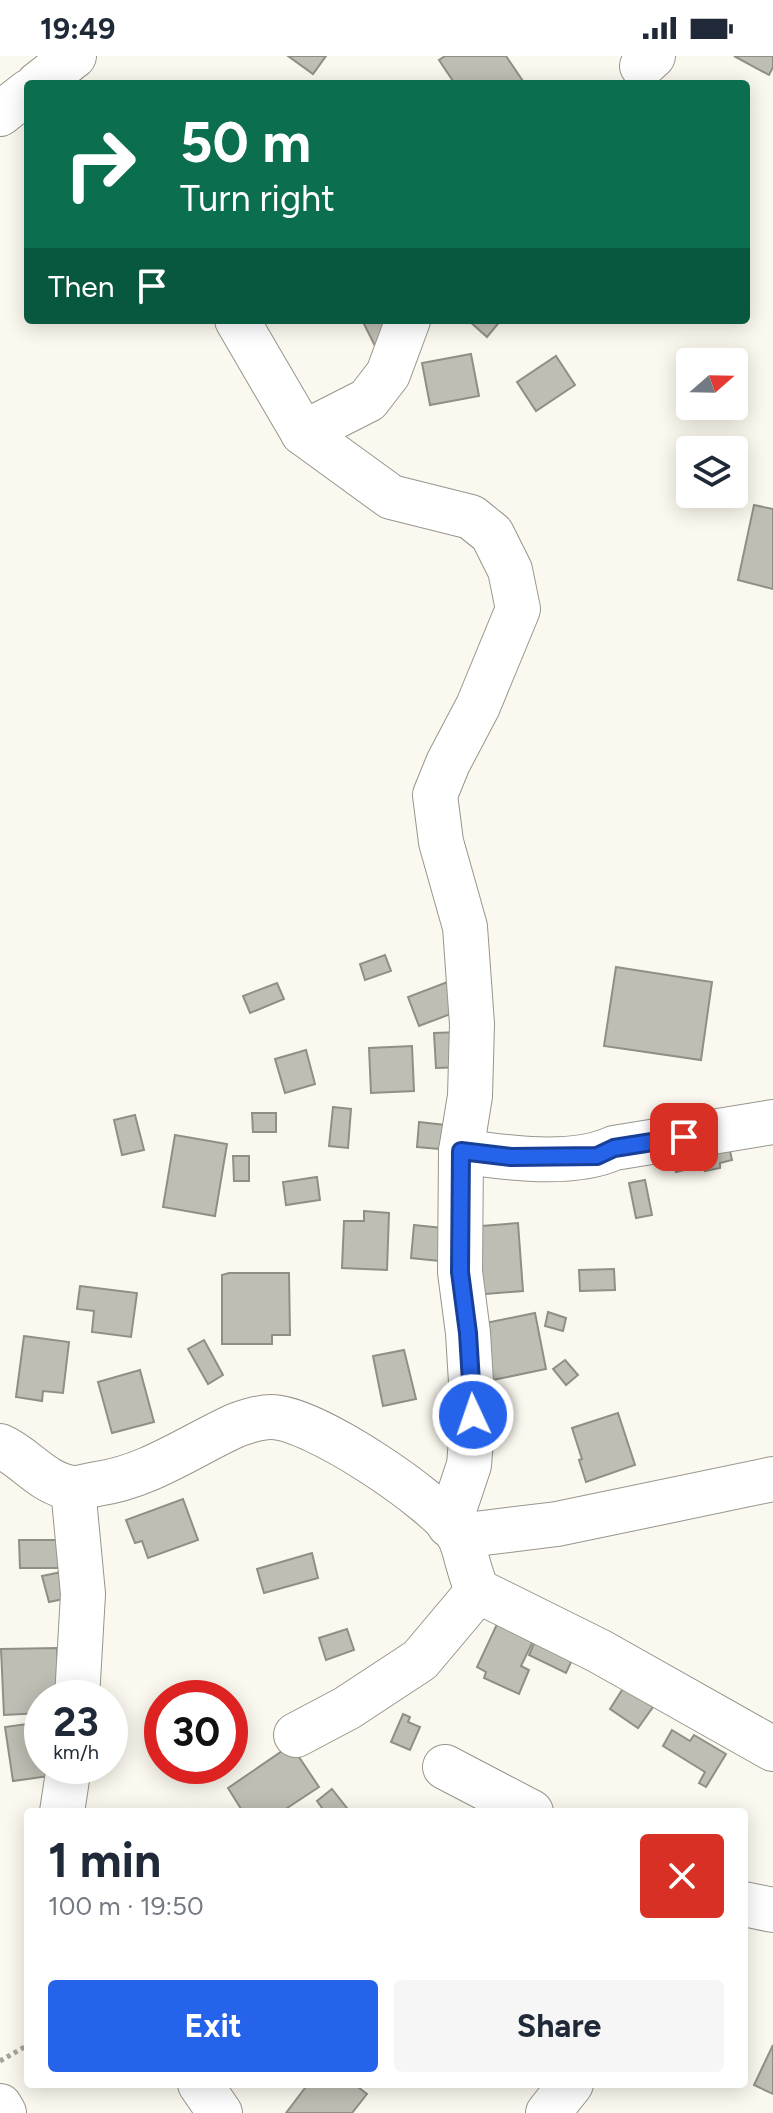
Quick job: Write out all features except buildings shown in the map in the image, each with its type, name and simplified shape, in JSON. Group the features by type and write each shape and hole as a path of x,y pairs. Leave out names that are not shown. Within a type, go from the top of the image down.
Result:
{"street":[{"path":"43,80 74,56"},
{"path":"0,114 24,95"},
{"path":"0,122 24,120"},
{"path":"239,324 303,433 391,497 471,517 492,534 510,570 518,609 478,706 435,795 441,842 465,927 471,1010 470,1096 461,1151 460,1272 468,1333 473,1415 469,1465 454,1530"},
{"path":"303,433 368,400 388,374 407,324"},
{"path":"461,1151 531,1158 597,1156 614,1148 773,1122"},
{"path":"0,1446 38,1474 73,1488 121,1480 186,1452 233,1426 271,1417 307,1426 346,1444 433,1509 454,1530 469,1576 478,1591 599,1651 773,1749"},
{"path":"454,1530 557,1524 773,1479"},
{"path":"73,1488 83,1594 78,1680"},
{"path":"296,1735 347,1708 420,1660 478,1591"},
{"path":"445,1767 523,1808"},
{"path":"63,1808 66,1784"},
{"path":"748,1905 773,1910"},
{"path":"203,2088 220,2113"},
{"path":"548,2113 568,2088"},
{"path":"0,2106 4,2113"}],"path":[{"path":"0,2061 24,2047"}],"route":[{"path":"473,1415 468,1333 460,1272 461,1151 511,1157 597,1156 614,1148 684,1137"}]}
